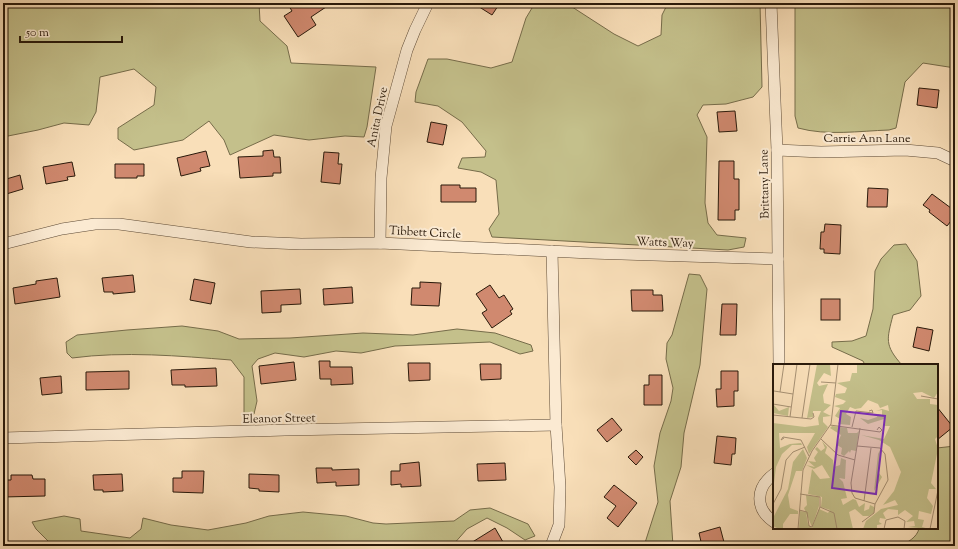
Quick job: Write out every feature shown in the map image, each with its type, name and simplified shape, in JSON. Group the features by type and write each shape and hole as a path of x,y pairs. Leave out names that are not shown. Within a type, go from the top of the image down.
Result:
{"street":[{"name":"Anita Drive","path":"380,243 381,178 386,126 407,50 428,3"},
{"name":"Brittany Lane","path":"771,3 777,150 779,364"},
{"name":"Carrie Ann Lane","path":"777,150 821,152 905,150 938,153 955,161"},
{"name":"Tibbett Circle","path":"3,244 62,229 95,224 119,224 251,242 301,244 380,243 552,251"},
{"name":"Watts Way","path":"552,251 778,259"},
{"path":"551,546 559,525 560,487 556,425 552,251"},
{"name":"Eleanor Street","path":"3,438 556,425"},
{"path":"773,475 763,486 760,494 760,503 763,511 768,518 773,521"}],"shaded area":[{"path":"3,3 259,3 260,21 287,46 291,63 376,67 367,127 364,137 345,136 309,140 274,135 230,155 224,140 209,121 183,140 134,150 118,139 118,128 154,105 156,87 134,69 100,77 96,112 89,125 64,123 3,137"},
{"path":"535,3 566,3 614,34 638,46 661,35 662,15 668,3 760,3 762,87 753,97 726,104 703,105 697,115 707,137 705,203 708,223 717,235 746,238 744,247 728,250 492,237 489,229 499,214 496,180 481,172 458,168 462,158 485,157 486,151 462,122 438,106 415,102 416,92 428,59 447,59 491,68 512,62 526,18"},
{"path":"795,3 955,3 955,68 923,63 905,82 896,128 889,130 855,132 820,132 798,128 795,116"},
{"path":"906,244 917,261 921,296 910,310 893,315 889,330 888,342 892,352 901,364 864,364 863,361 832,347 832,342 852,341 866,336 873,309 875,271 881,259 894,245"},
{"path":"689,274 700,275 707,289 700,365 684,433 681,467 670,501 673,546 644,546 658,502 654,466 660,433 671,401 673,388 666,359 667,343 672,335"},
{"path":"182,326 218,331 239,339 290,338 363,333 413,335 457,329 495,333 531,345 533,351 520,354 490,342 395,346 361,353 336,351 304,357 275,353 258,359 252,366 257,401 254,414 244,414 244,377 231,360 131,355 72,358 67,353 66,342 77,335"},
{"path":"955,446 955,546 898,546 911,540 919,529 938,529 938,448"},
{"path":"490,508 528,524 535,536 525,540 507,528 487,518 467,529 452,546 53,546 36,529 32,522 64,516 80,519 81,531 130,538 141,529 143,518 171,525 208,530 246,523 269,516 303,512 346,516 373,523 386,524 454,521 470,510"}],"building":[{"path":"287,3 332,3 311,17 316,25 298,37 284,16 292,11"},
{"path":"473,3 500,3 492,15"},
{"path":"919,88 939,90 937,108 917,105"},
{"path":"735,111 737,131 719,132 717,112"},
{"path":"431,122 447,125 443,145 427,142"},
{"path":"273,150 274,157 280,157 281,173 273,173 273,176 240,178 238,157 263,156 263,151"},
{"path":"206,151 210,166 200,168 201,171 181,176 177,158"},
{"path":"324,152 339,153 338,164 342,164 340,184 321,182"},
{"path":"719,161 734,161 734,179 739,179 739,210 735,210 735,220 718,220"},
{"path":"72,162 75,176 67,177 68,180 46,184 43,167"},
{"path":"115,164 144,164 144,176 137,176 137,178 115,178"},
{"path":"20,175 23,189 3,195 3,180"},
{"path":"441,185 460,185 460,188 476,188 476,202 441,202"},
{"path":"868,188 888,189 887,207 867,207"},
{"path":"932,194 955,211 955,216 947,226 929,212 930,210 923,205"},
{"path":"825,224 841,225 840,254 824,253 824,249 820,249 821,232 824,232"},
{"path":"133,275 135,292 113,294 113,292 104,292 102,278"},
{"path":"57,278 60,297 15,304 13,288 36,284 36,281"},
{"path":"194,279 215,283 211,304 190,300"},
{"path":"420,282 441,283 439,306 411,305 412,288 420,288"},
{"path":"490,285 499,298 504,295 513,309 510,311 512,314 492,328 482,313 487,310 476,294"},
{"path":"352,287 353,303 324,305 323,289"},
{"path":"300,289 301,304 281,305 281,312 262,313 261,291"},
{"path":"631,290 653,290 653,295 662,295 663,311 632,311"},
{"path":"821,299 840,299 840,320 821,320"},
{"path":"722,304 737,304 736,335 720,335"},
{"path":"917,327 933,330 929,351 913,347"},
{"path":"319,361 330,361 330,367 352,367 353,384 331,385 331,379 320,379"},
{"path":"294,362 296,380 261,384 259,366"},
{"path":"408,363 430,363 430,380 409,381"},
{"path":"480,364 501,364 501,379 481,380"},
{"path":"216,368 217,386 185,387 185,385 172,385 171,370"},
{"path":"129,371 129,389 86,390 86,372"},
{"path":"721,371 738,371 738,391 734,391 734,406 717,407 716,389 721,389"},
{"path":"649,375 662,375 662,405 644,405 644,385 649,385"},
{"path":"61,376 62,393 42,395 40,378"},
{"path":"938,408 953,427 938,439"},
{"path":"612,418 622,430 607,442 597,430"},
{"path":"717,436 736,438 735,454 732,454 731,465 714,463"},
{"path":"636,450 643,457 636,465 628,457"},
{"path":"419,462 421,486 401,487 401,484 391,485 391,471 400,471 400,464"},
{"path":"505,463 506,480 478,481 477,464"},
{"path":"316,468 332,468 332,470 359,469 359,485 336,486 336,482 317,483"},
{"path":"182,471 204,471 203,493 173,492 173,478 182,478"},
{"path":"122,474 123,491 103,492 103,490 94,490 93,475"},
{"path":"249,474 279,475 279,492 259,491 259,489 249,488"},
{"path":"11,475 32,475 33,479 45,479 45,496 3,497 3,480 11,480"},
{"path":"614,485 637,503 618,527 607,518 616,506 604,497"},
{"path":"720,527 725,546 702,546 699,533"},
{"path":"495,528 503,542 498,546 466,546"}]}
